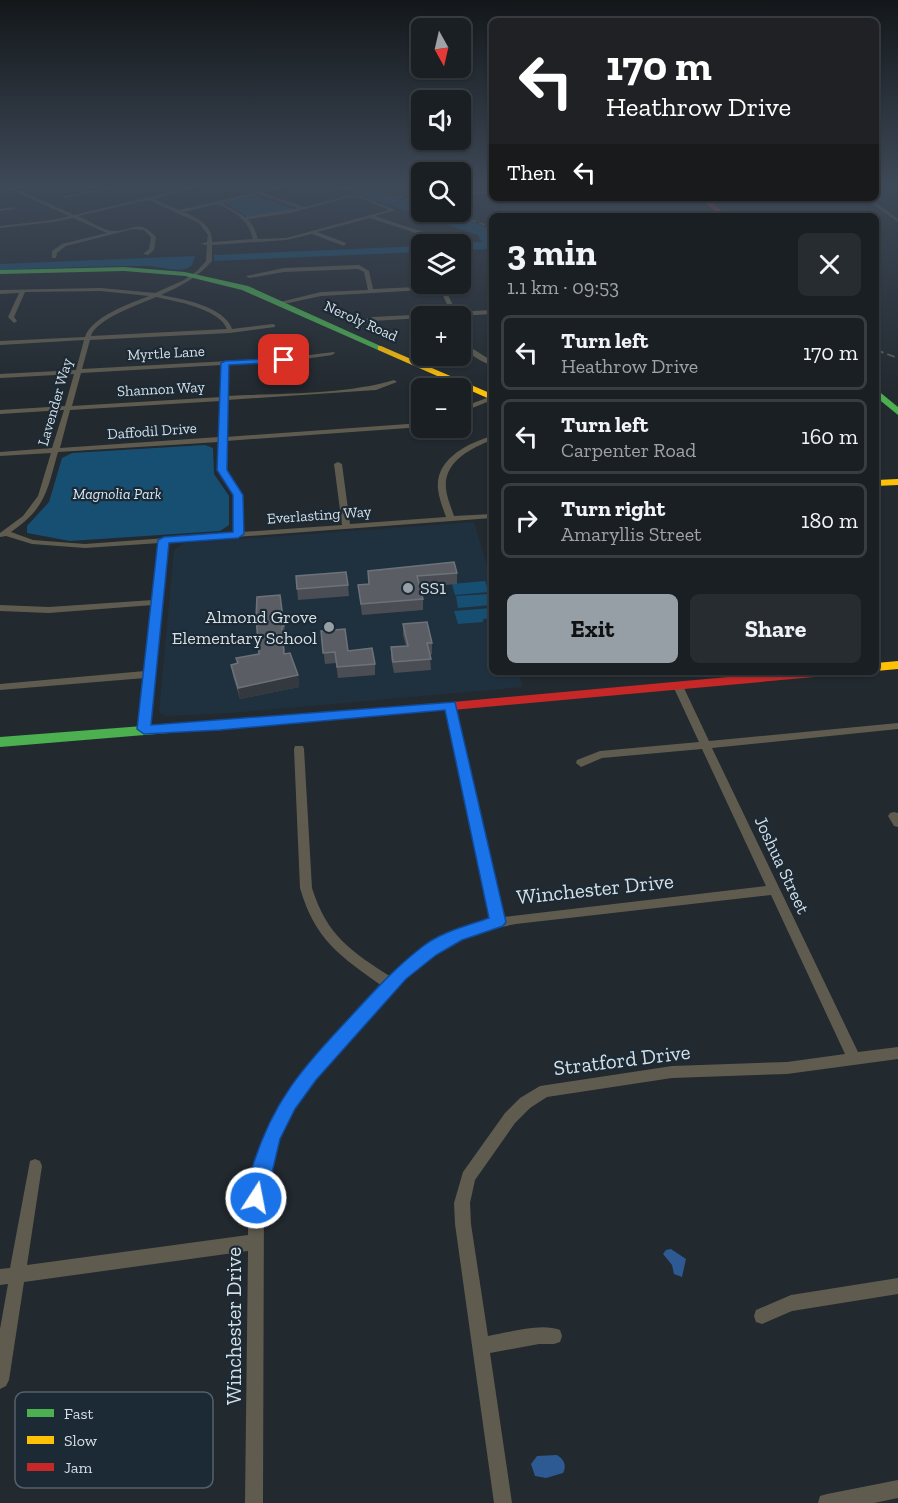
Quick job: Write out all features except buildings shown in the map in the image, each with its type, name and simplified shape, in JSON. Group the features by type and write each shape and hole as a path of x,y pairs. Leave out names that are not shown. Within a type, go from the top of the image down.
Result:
{"street":[{"path":"185,276 198,266 202,261 202,255"},
{"path":"185,276 205,266 209,255"},
{"path":"249,276 271,271 359,267 366,271 371,291"},
{"name":"Neroly Road","path":"0,274 97,268 185,276 245,288 489,402"},
{"name":"Neroly Road","path":"185,276 236,291 431,378"},
{"name":"Lavender Way","path":"3,534 26,518 42,496 90,331 100,321 185,276"},
{"path":"279,303 321,294 411,288"},
{"path":"0,292 93,289 154,294 206,309 224,319 230,331"},
{"path":"14,321 11,317 23,291"},
{"path":"471,314 489,312"},
{"path":"360,322 373,319 411,318"},
{"path":"0,343 230,331 273,326"},
{"path":"471,351 489,362"},
{"name":"Myrtle Lane","path":"0,376 303,358 332,353"},
{"path":"225,363 222,470 238,495 238,534"},
{"name":"Shannon Way","path":"0,412 357,390 394,382"},
{"path":"879,388 898,400"},
{"path":"879,388 898,412"},
{"path":"471,396 489,402"},
{"path":"471,408 489,402"},
{"path":"471,412 489,402"},
{"name":"Daffodil Drive","path":"0,454 222,440 411,425"},
{"path":"451,519 442,487 447,468 455,458 470,447 489,439"},
{"path":"338,464 346,526"},
{"path":"879,476 898,474"},
{"path":"879,483 898,482"},
{"name":"Everlasting Way","path":"3,534 32,542 67,546 489,516"},
{"path":"144,729 164,540"},
{"path":"0,608 49,610 157,602"},
{"path":"879,667 898,665"},
{"path":"0,687 150,675"},
{"path":"0,742 144,729 220,726 794,675"},
{"name":"Joshua Street","path":"678,686 854,1059"},
{"path":"450,705 498,922"},
{"path":"581,763 600,755 898,726"},
{"path":"299,749 306,888 312,909 326,934 338,947 390,984"},
{"name":"Winchester Drive","path":"254,1503 256,1198 261,1170 272,1137 289,1103 309,1074 390,984 430,950 456,935 498,922 773,890"},
{"name":"Stratford Drive","path":"503,1503 462,1203 468,1177 510,1118 525,1103 545,1092 565,1087 672,1072 770,1069 898,1053"},
{"path":"0,1380 8,1275 35,1166"},
{"path":"8,1275 255,1242"},
{"path":"762,1316 791,1303 898,1286"},
{"path":"481,1346 539,1336 554,1336"},
{"path":"827,1503 898,1490"}],"shaded area":[{"name":"Almond Grove Elementary School","path":"474,522 489,572 489,675 519,675 523,687 232,713 166,716 159,712 174,550 184,543"},
{"path":"671,1249 686,1259 682,1277 674,1274 672,1265 663,1254 666,1250"},
{"path":"557,1455 564,1463 563,1473 546,1478 535,1476 531,1464 537,1456"}],"green space":[{"path":"214,255 349,255 214,261"},
{"path":"195,256 192,265 183,269 147,266 0,270 0,264"},
{"name":"Magnolia Park","path":"205,445 213,448 214,474 229,496 229,525 220,531 70,541 27,533 27,526 49,502 62,458 72,453"},
{"path":"485,581 489,592 455,595 452,584"},
{"path":"489,594 489,605 458,608 456,596"},
{"path":"489,608 489,618 483,619 483,622 458,624 454,611"}],"railway":[{"path":"879,351 898,358"}],"traffic: fast":[{"path":"0,272 124,269 185,274 245,288 381,348"},
{"path":"879,395 898,412"},
{"path":"0,742 442,707"}],"traffic: slow":[{"path":"381,348 489,396"},
{"path":"879,483 898,482"},
{"path":"879,667 898,665"}],"traffic: jam":[{"path":"442,707 793,675"}],"place":[{"name":"SS1","path":"408,588"},
{"name":"Almond Grove Elementary School","path":"329,627"}],"route":[{"path":"256,1198 261,1170 272,1137 289,1103 309,1074 400,974 430,950 456,935 498,922 450,705 220,726 144,729 164,540 238,534 238,495 222,470 225,363 284,360"}]}
